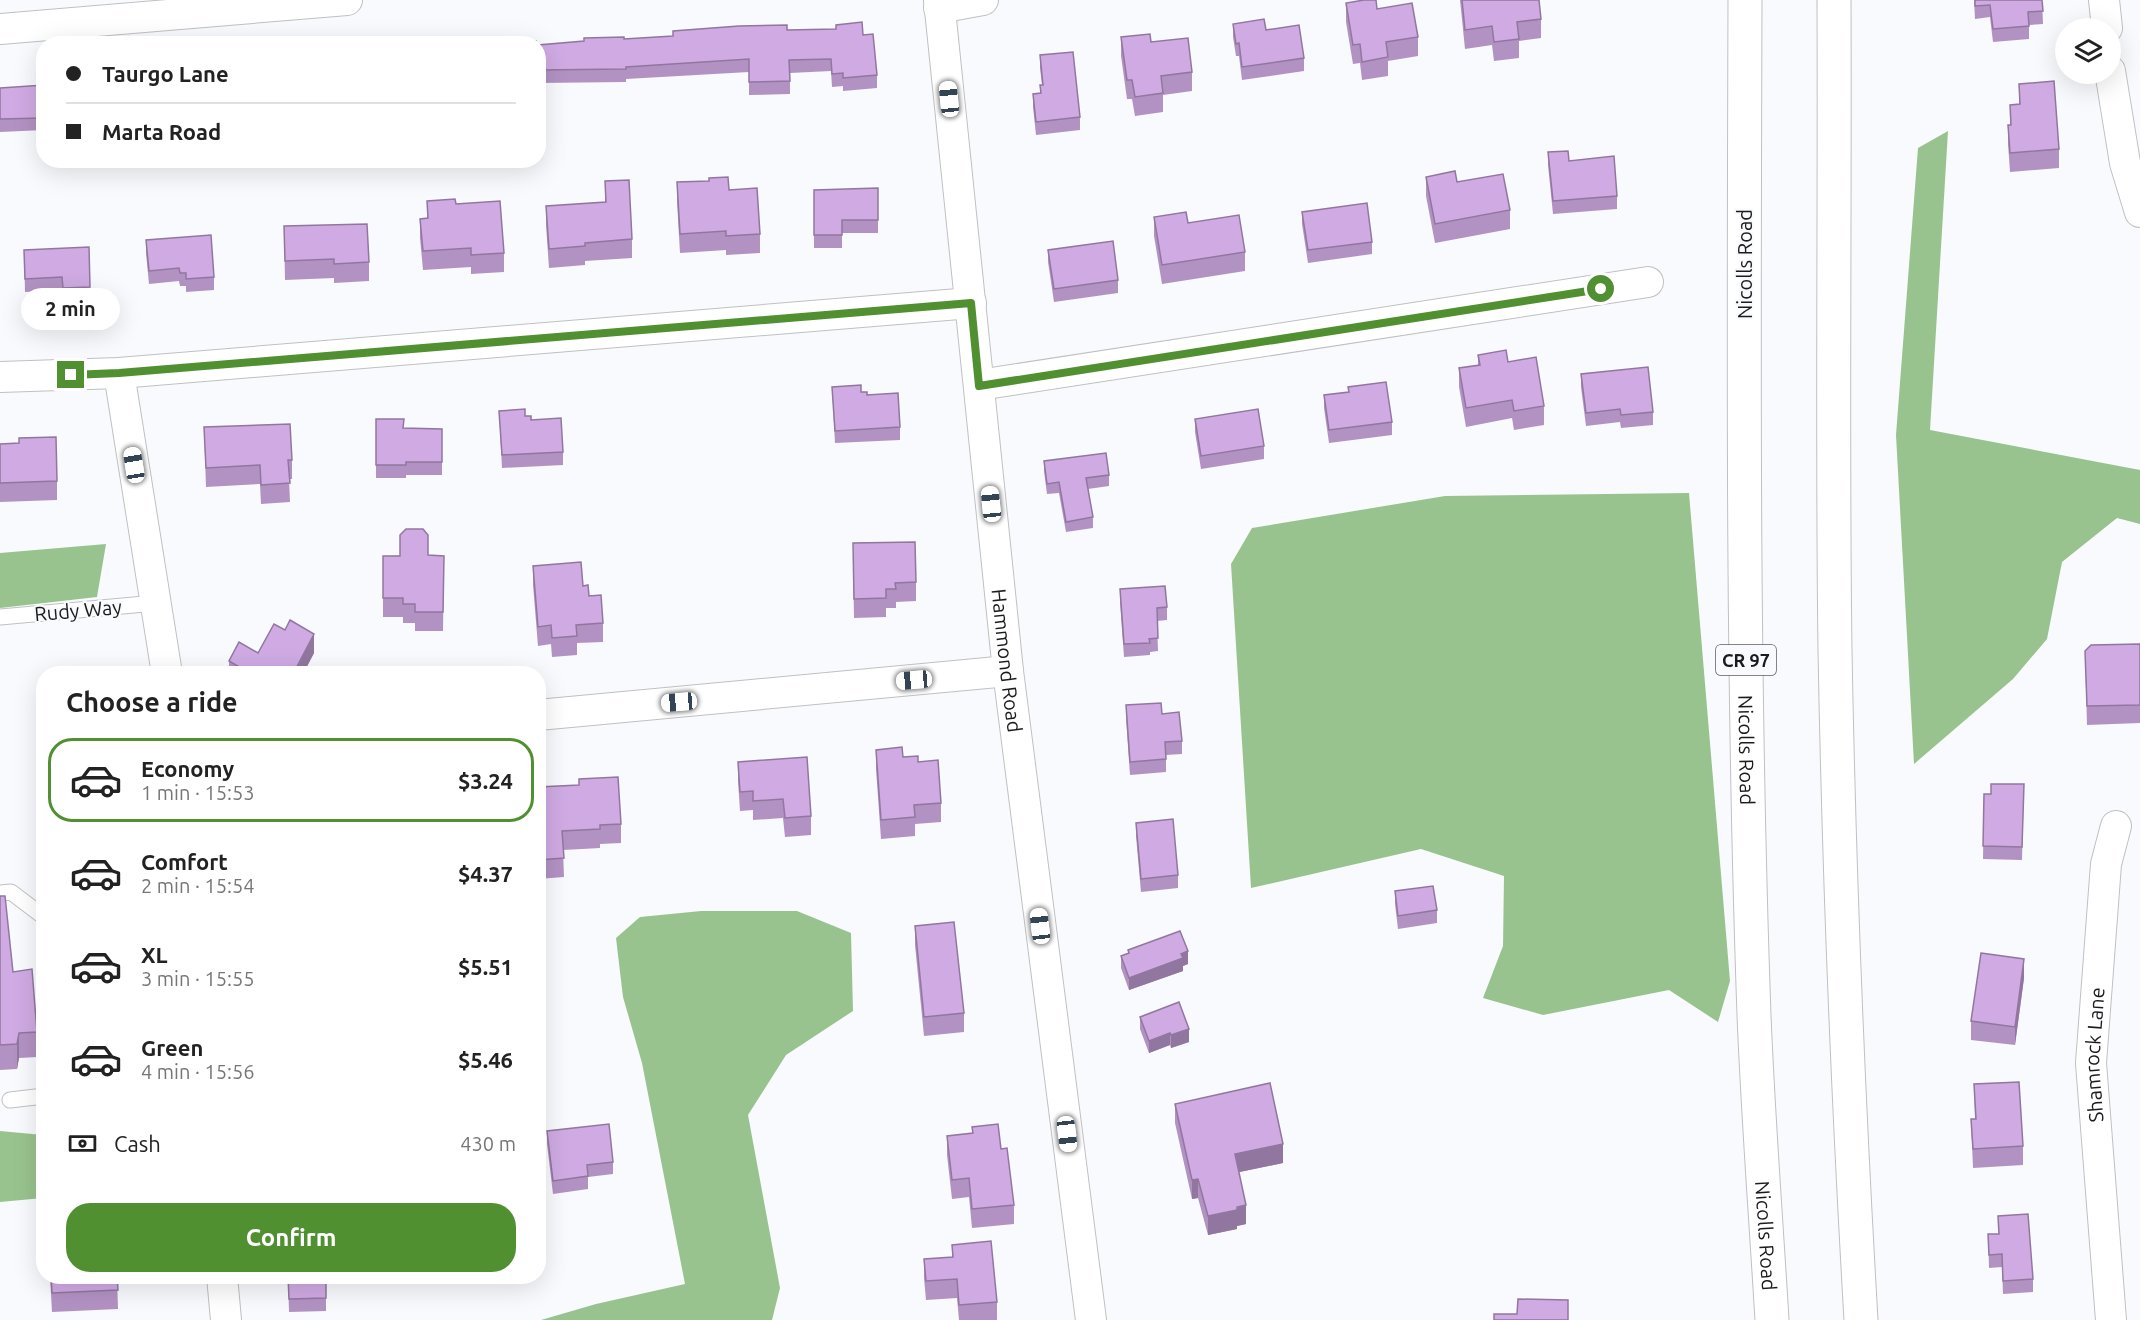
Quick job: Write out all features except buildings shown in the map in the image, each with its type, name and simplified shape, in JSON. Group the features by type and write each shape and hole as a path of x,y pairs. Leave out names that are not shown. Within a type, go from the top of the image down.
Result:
{"highway":[{"name":"Nicolls Road","path":"1745,0 1744,458 1749,831 1755,1018 1772,1320"},
{"path":"1834,0 1834,473 1839,825 1846,1044 1861,1320"}],"street":[{"path":"0,29 261,3 347,0"},
{"path":"939,4 983,0"},
{"path":"2104,0 2106,18"},
{"name":"Hammond Road","path":"939,4 1008,671 1091,1320"},
{"path":"2112,84 2126,162 2140,212"},
{"path":"979,386 1648,282"},
{"path":"0,377 119,373 971,303"},
{"path":"119,373 166,666"},
{"path":"546,714 1008,671"},
{"name":"Shamrock Lane","path":"2112,1320 2091,1063 2106,864 2115,826"},
{"path":"223,1284 226,1320"}],"lane":[{"name":"Rudy Way","path":"0,617 156,603"},
{"path":"0,893 11,892 36,911"},
{"path":"10,1100 36,1097"}],"green space":[{"path":"1948,131 1930,430 2140,470 2140,524 2117,518 2062,562 2047,639 2013,679 1914,764 1896,435 1918,148"},
{"path":"1689,493 1730,981 1718,1022 1669,990 1543,1015 1483,998 1503,946 1504,876 1421,849 1251,888 1231,564 1252,528 1445,496"},
{"path":"106,544 97,597 0,608 0,553"},
{"path":"701,911 797,911 851,933 853,1011 786,1055 748,1115 780,1288 772,1320 541,1320 596,1304 685,1284 642,1063 623,997 616,938 640,917"},
{"path":"0,1131 36,1134 36,1199 0,1202"}],"route":[{"path":"71,375 119,373 971,303 979,386 1601,289"}]}
